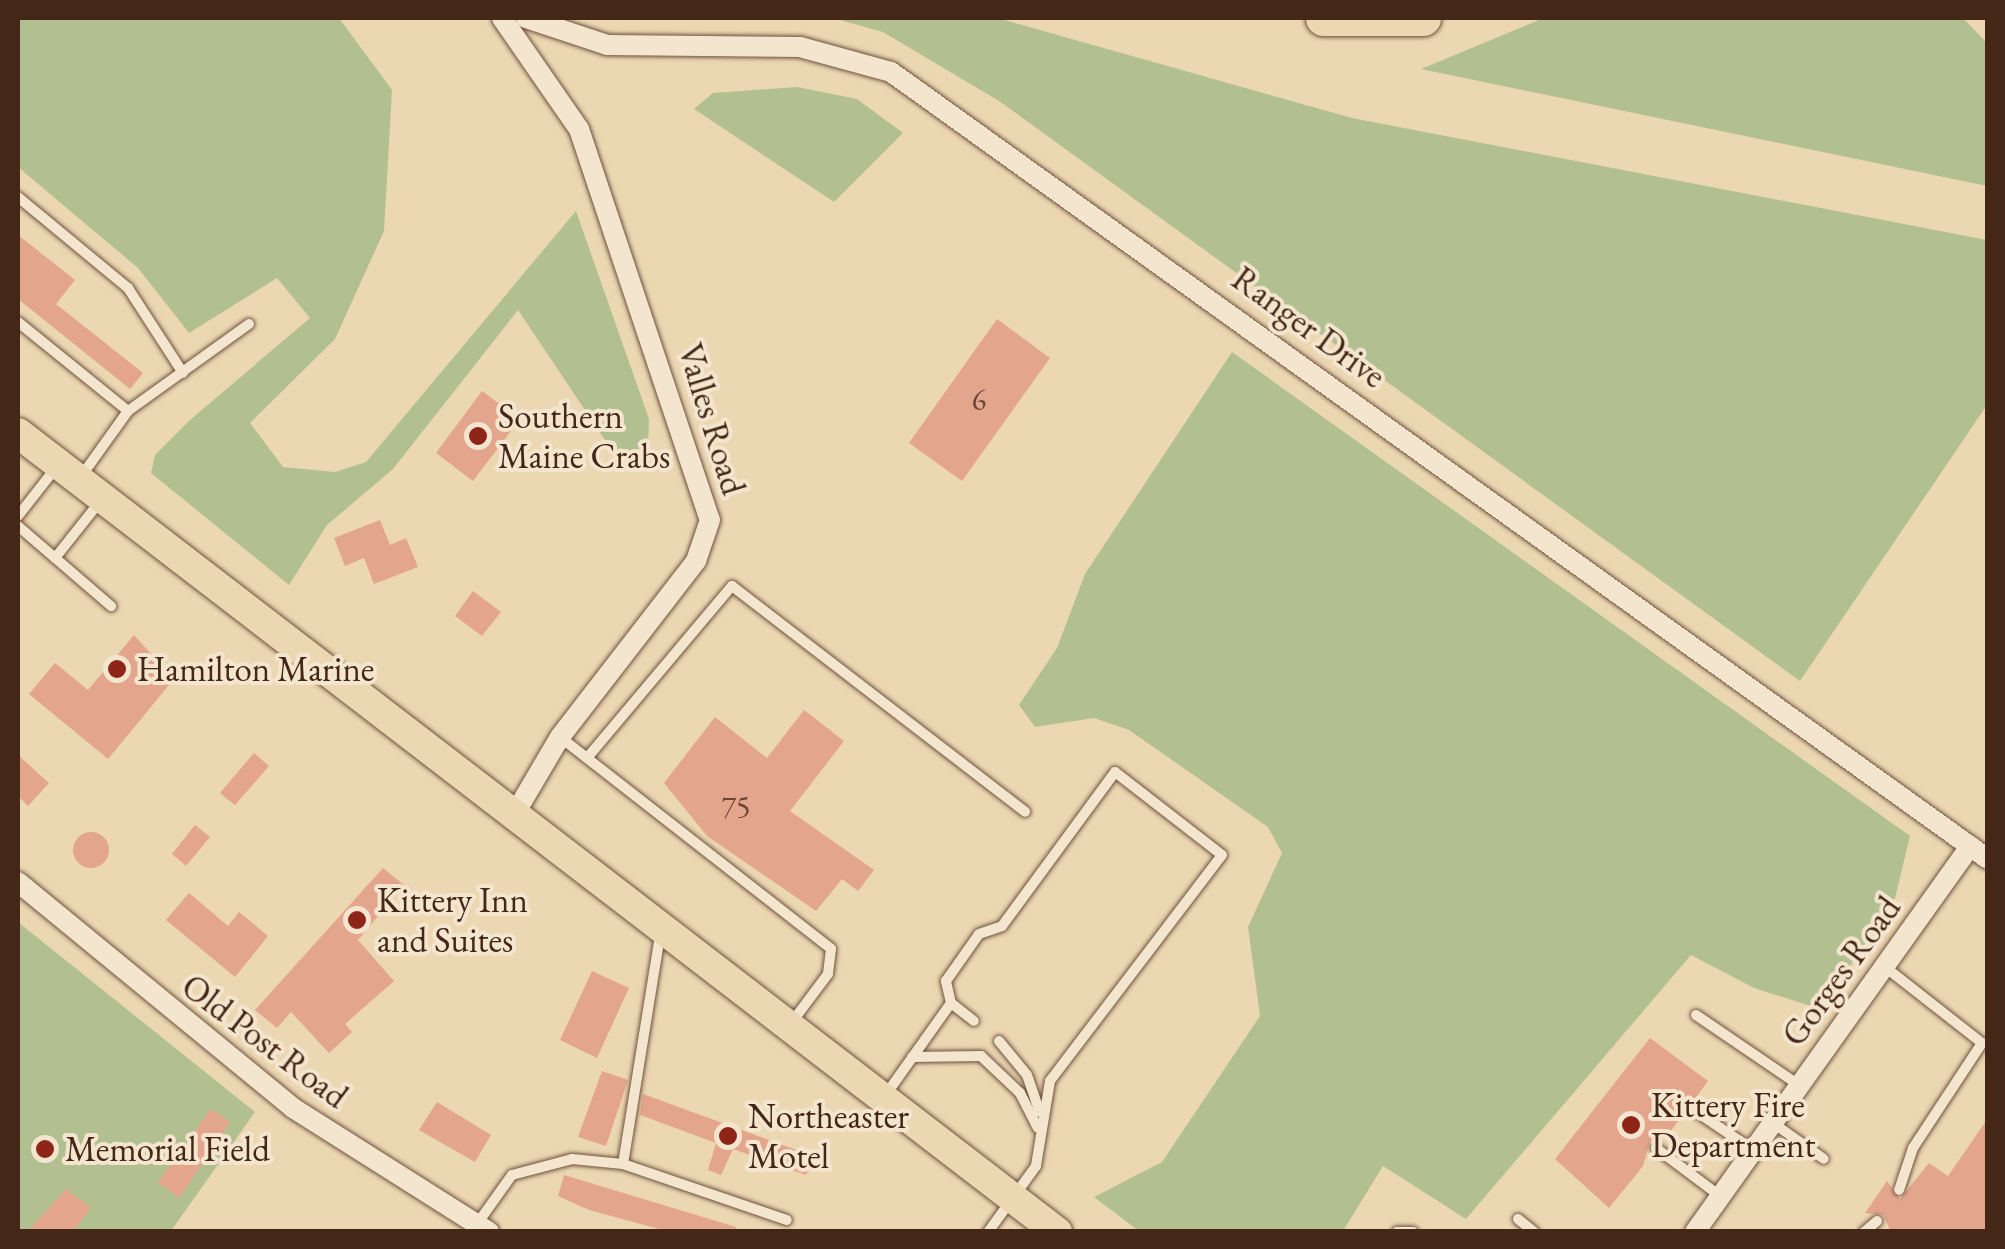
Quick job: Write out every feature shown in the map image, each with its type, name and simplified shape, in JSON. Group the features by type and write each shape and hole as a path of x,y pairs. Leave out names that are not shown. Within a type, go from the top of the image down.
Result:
{"highway":[{"path":"1322,18 1423,18"}],"main road":[{"path":"18,433 1057,1232"}],"street":[{"name":"Valles Road","path":"502,18 580,129 710,520 696,561 560,737 514,815"},
{"name":"Ranger Drive","path":"526,18 606,46 800,46 891,72 1988,859"},
{"name":"Gorges Road","path":"1695,1232 1970,846"},
{"name":"Old Post Road","path":"18,882 293,1108 483,1228"}],"lane":[{"path":"18,197 128,288 183,372"},
{"path":"18,322 128,411"},
{"path":"18,516 128,411 250,324"},
{"path":"55,558 103,498"},
{"path":"18,526 111,606"},
{"path":"587,758 732,586 1025,812"},
{"path":"560,737 831,949 828,974 788,1027"},
{"path":"974,1021 952,1003 946,980 979,934 1002,926 1115,772 1222,855 1050,1082 1040,1114 1036,1166 988,1232"},
{"path":"622,1164 661,929"},
{"path":"1884,966 1982,1043 1913,1148 1900,1190"},
{"path":"883,1098 952,1003"},
{"path":"1696,1015 1799,1085"},
{"path":"999,1041 1027,1075 1040,1114"},
{"path":"912,1058 981,1056 1020,1092 1038,1128"},
{"path":"1694,1110 1753,1150"},
{"path":"1772,1123 1824,1158"},
{"path":"1656,1148 1720,1196"},
{"path":"483,1228 524,1168 572,1159 622,1164 787,1220"},
{"path":"1518,1219 1534,1232"},
{"path":"1864,1232 1877,1221"},
{"path":"1398,1232 1414,1232"}],"green space":[{"path":"18,18 339,18 392,90 384,231 335,339 250,423 283,467 335,472 366,462 576,211 649,419 648,445 625,454 609,446 518,310 393,469 327,525 289,585 151,473 155,455 190,420 310,318 277,278 189,333 138,268 18,167"},
{"path":"833,18 997,18 1352,118 1987,240 1987,405 1800,681 999,101 883,32"},
{"path":"1544,18 1963,18 1987,43 1987,186 1421,69"},
{"path":"797,87 857,99 903,133 834,202 694,109 713,93"},
{"path":"1232,352 1910,836 1895,898 1827,1001 1817,1008 1754,988 1691,955 1466,1219 1383,1166 1343,1231 1139,1231 1094,1197 1162,1162 1260,1016 1248,927 1282,853 1268,827 1129,730 1094,718 1035,727 1019,705 1057,648 1085,574"},
{"path":"18,922 255,1112 171,1231 18,1231"}],"building":[{"path":"18,235 75,280 56,304 143,373 130,389 18,299"},
{"path":"997,319 1050,358 962,481 909,443"},
{"name":"Southern Maine Crabs","path":"482,391 520,419 473,481 436,453"},
{"path":"380,520 390,545 406,538 418,567 374,584 364,558 345,566 334,538"},
{"path":"473,591 501,612 482,636 455,616"},
{"path":"134,635 174,679 108,759 29,694 55,663 88,690"},
{"path":"804,710 844,741 790,811 874,870 858,891 842,879 816,911 707,836 664,783 715,717 767,758"},
{"path":"254,753 269,766 235,805 220,793"},
{"path":"18,755 49,783 28,806 18,796"},
{"path":"195,825 210,837 186,866 172,854"},
{"path":"91,832 104,837 109,850 104,863 91,868 78,863 73,850 78,837"},
{"path":"383,868 404,885 358,940 394,981 345,1024 352,1032 329,1053 291,1012 277,1028 255,1010"},
{"path":"189,893 228,926 239,912 268,936 235,977 166,920"},
{"path":"592,971 629,988 597,1058 560,1040"},
{"name":"Kittery Fire Department","path":"1650,1038 1708,1081 1670,1132 1650,1142 1643,1166 1609,1208 1555,1159"},
{"path":"602,1071 628,1080 606,1146 578,1137"},
{"name":"Northeaster Motel","path":"643,1094 813,1156 806,1175 733,1149 721,1175 708,1170 716,1143 640,1115"},
{"path":"437,1102 491,1135 475,1162 419,1130"},
{"path":"211,1109 230,1122 179,1198 158,1182"},
{"path":"1988,1118 1988,1232 1891,1232 1883,1215 1865,1213 1887,1181 1900,1199 1929,1163 1948,1176"},
{"path":"564,1175 736,1227 735,1232 670,1232 589,1210 558,1196"},
{"path":"66,1189 91,1208 72,1232 27,1232"}],"place":[{"name":"Southern Maine Crabs","path":"478,436"},
{"name":"Hamilton Marine","path":"117,669"},
{"name":"Kittery Inn and Suites","path":"357,920"},
{"name":"Kittery Fire Department","path":"1631,1125"},
{"name":"Northeaster Motel","path":"728,1136"},
{"name":"Memorial Field","path":"45,1149"}]}
